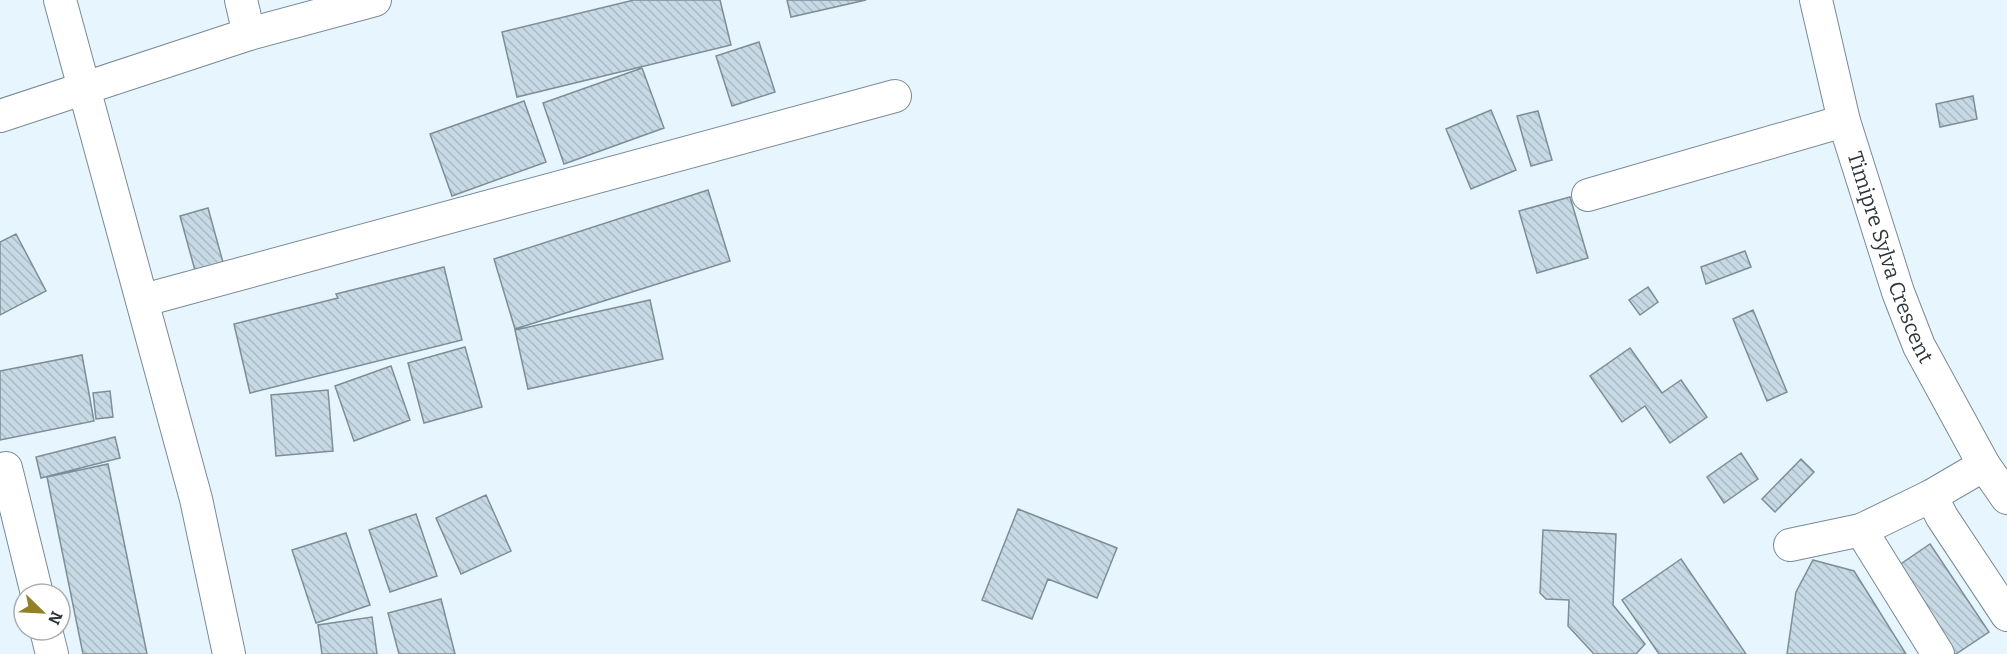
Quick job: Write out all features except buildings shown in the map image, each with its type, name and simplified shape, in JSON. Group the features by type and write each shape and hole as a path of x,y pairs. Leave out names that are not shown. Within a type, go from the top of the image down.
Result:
{"street":[{"path":"60,0 144,300 196,499 228,654"},
{"path":"241,0 249,34"},
{"path":"0,116 249,34 375,0"},
{"name":"Timipre Sylva Crescent","path":"1816,0 1844,121 1898,292 1919,346 1984,465 2007,498"},
{"path":"144,300 895,96"},
{"path":"1588,195 1844,121"},
{"path":"1790,546 1861,530 1931,496 1984,465"},
{"path":"6,468 34,582"},
{"path":"1931,496 1942,517 2007,615"},
{"path":"1861,530 1938,654"}]}
